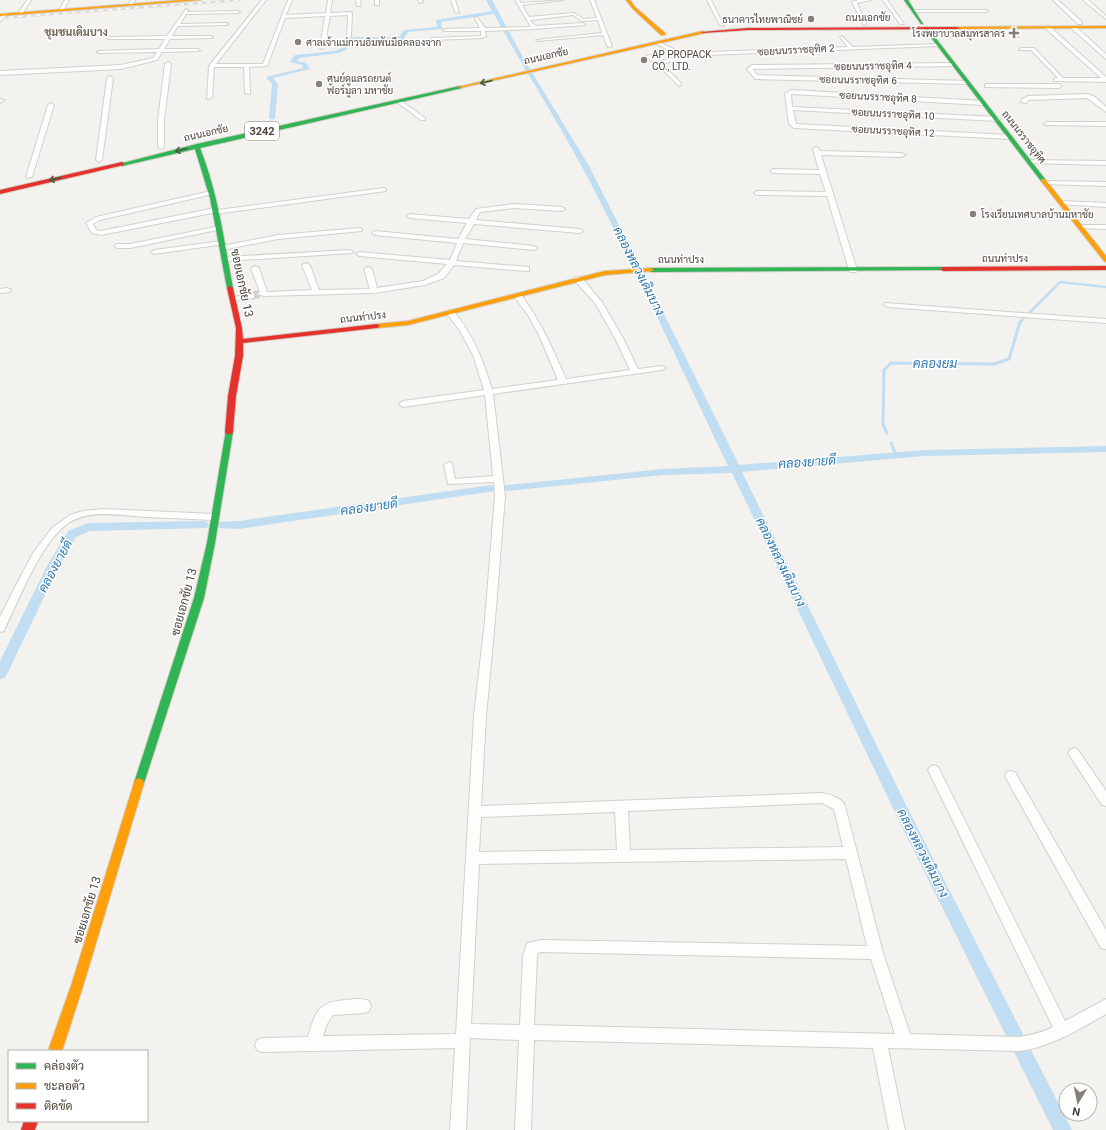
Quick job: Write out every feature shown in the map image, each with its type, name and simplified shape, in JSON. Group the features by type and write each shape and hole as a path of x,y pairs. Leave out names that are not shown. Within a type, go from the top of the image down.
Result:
{"main road":[{"path":"2,16 132,2 199,0"},
{"path":"628,0 663,39"},
{"name":"ถนนนรราชอุทิศ","path":"906,0 938,45 1106,260"},
{"name":"ถนนเอกชัย","path":"0,192 399,100 524,73 663,39 697,27 722,25 902,23 923,25 1047,27 1106,22"},
{"name":"ถนนเอกชัย","path":"0,183 610,46 702,32 731,29 923,25 1076,25 1106,27"},
{"name":"ซอยเอกชัย 13","path":"55,1050 78,983 125,825 199,598 211,543 214,517 228,439 240,341 234,299 222,245 220,228 204,166 197,146"},
{"name":"ถนนท่าปรง","path":"240,341 408,323 578,279 604,273 632,270 1106,268"}],"street":[{"path":"20,13 29,0"},
{"path":"61,10 67,0"},
{"path":"209,98 212,66 264,0"},
{"path":"212,66 265,65 290,0"},
{"path":"322,48 330,0"},
{"path":"453,0 457,12"},
{"path":"534,28 527,19 518,2 562,0"},
{"path":"592,0 604,34 610,46"},
{"path":"709,0 722,25"},
{"path":"865,24 854,2 869,0"},
{"path":"885,0 902,23"},
{"path":"1056,0 1076,25 1106,57"},
{"path":"1085,0 1106,18"},
{"path":"524,13 577,9"},
{"path":"914,11 986,11"},
{"path":"0,73 121,67 155,59 185,12 238,12"},
{"path":"284,17 350,13 349,37"},
{"path":"527,19 574,14 582,22 588,35"},
{"path":"432,39 480,38 484,36 484,30 477,18"},
{"path":"445,30 510,30 599,19"},
{"path":"177,25 226,24"},
{"path":"443,24 445,39"},
{"path":"1008,27 1016,36"},
{"path":"1047,27 1106,80"},
{"path":"538,40 604,34"},
{"path":"109,38 211,37"},
{"path":"842,37 851,47"},
{"path":"660,63 675,59 681,55 663,39"},
{"name":"ซอยนนรราชอุทิศ 2","path":"681,55 851,47 938,45"},
{"path":"1022,49 1032,50 1062,80"},
{"path":"99,52 198,50"},
{"path":"648,56 660,63 679,84"},
{"path":"161,147 161,120 168,64"},
{"name":"ซอยนนรราชอุทิศ 4","path":"752,72 750,69 752,67 954,65"},
{"path":"246,66 248,93"},
{"name":"ซอยนนรราชอุทิศ 6","path":"752,72 756,77 968,83"},
{"path":"99,160 110,78"},
{"path":"1068,96 1054,80 1106,80"},
{"path":"987,86 1059,86"},
{"name":"ซอยนนรราชอุทิศ 8","path":"789,108 788,94 792,92 983,102"},
{"path":"1024,102 1024,100 1028,98 1068,96 1091,97 1106,110"},
{"path":"399,100 424,119"},
{"path":"29,177 51,105"},
{"name":"ซอยนนรราชอุทิศ 10","path":"789,108 997,120"},
{"name":"ซอยนนรราชอุทิศ 12","path":"789,108 792,124 794,126 1010,137"},
{"path":"1047,124 1106,124"},
{"path":"853,270 817,151 902,155"},
{"path":"1029,162 1106,162"},
{"path":"773,171 823,172"},
{"path":"1046,183 1106,184"},
{"path":"210,193 98,218 90,223 94,232 101,233 215,211 384,190"},
{"path":"757,193 830,194"},
{"path":"1062,204 1106,205"},
{"path":"255,268 262,294 316,291 374,291 419,284 437,278 445,273 452,263 461,240 476,211 481,209 514,206 562,209"},
{"path":"410,216 580,231"},
{"path":"1080,227 1106,227"},
{"path":"117,246 130,246 220,228"},
{"path":"154,252 222,245 278,236 360,230"},
{"path":"375,233 534,248"},
{"path":"225,259 350,252"},
{"path":"359,254 526,269"},
{"path":"306,265 316,291"},
{"path":"368,269 374,291"},
{"path":"578,279 598,302 619,338 635,371"},
{"path":"517,295 532,315 543,335 563,382"},
{"path":"234,299 251,296"},
{"path":"888,305 1106,321"},
{"path":"450,312 464,330 477,355 489,392 500,496 490,620 480,716 458,1130"},
{"path":"403,404 662,368"},
{"path":"449,465 451,482 498,479"},
{"path":"0,628 42,547 58,527 70,518 93,512 214,517"},
{"path":"1074,753 1106,800"},
{"path":"934,770 1062,1030"},
{"path":"1011,776 1106,943"},
{"path":"475,812 827,799 839,806 849,853 876,953 906,1042"},
{"path":"621,806 624,855"},
{"path":"472,858 849,853"},
{"path":"522,1130 530,956 532,948 548,946 876,953"},
{"path":"313,1044 318,1024 325,1011 330,1008 364,1006"},
{"path":"262,1045 313,1044 526,1032 1025,1044 1062,1030 1106,1006"},
{"path":"879,1041 898,1130"}],"waterway":[{"name":"คลองหลวงเดิมบาง","path":"489,0 496,12"},
{"path":"272,118 275,84 269,77 307,69 304,64 293,62 297,56 337,52 344,49 354,39 401,39 406,31 440,28 438,21 452,18 482,16 496,12"},
{"name":"คลองหลวงเดิมบาง","path":"496,12 521,59 585,166 654,302 735,469"},
{"name":"คลองยม","path":"1030,312 1060,282 1106,287"},
{"name":"คลองยม","path":"887,433 883,425 884,370 891,363 994,364 1009,359 1020,322 1023,319"},
{"name":"คลองยม","path":"891,443 896,455"},
{"name":"คลองยายดี","path":"735,469 924,453 1106,449"},
{"name":"คลองยายดี","path":"508,488 663,472 735,469"},
{"name":"คลองหลวงเดิมบาง","path":"735,469 910,828 1063,1130"},
{"name":"คลองยายดี","path":"223,525 239,525 351,510 491,489"},
{"name":"คลองยายดี","path":"0,674 53,566 72,534 88,527 203,525"}],"tunnel":[{"path":"256,295 261,294"},
{"path":"251,296 256,295"}],"railway":[{"path":"0,18 240,0"}],"traffic: fast":[{"path":"906,0 922,23"},
{"path":"925,28 1043,180"},
{"path":"122,164 460,87"},
{"path":"197,146 209,180 230,288"},
{"path":"651,270 943,269"},
{"path":"139,783 199,598 211,543 229,432"}],"traffic: slow":[{"path":"0,15 199,0"},
{"path":"628,0 634,8 663,34"},
{"path":"957,28 1106,27"},
{"path":"460,87 703,32"},
{"path":"1043,180 1106,260"},
{"path":"377,326 408,323 605,273 651,270"},
{"path":"55,1050 78,983 139,783"}],"traffic: jam":[{"path":"703,32 748,29 957,28"},
{"path":"0,192 122,164"},
{"path":"943,269 1106,268"},
{"path":"229,432 232,396 239,356 239,328 230,288"},
{"path":"240,341 377,326"},
{"path":"28,1130 31,1122"}],"place":[{"name":"ธนาคารไทยพาณิชย์","path":"811,19"},
{"name":"โรงพยาบาลสมุทรสาคร","path":"1014,33"},
{"name":"ศาลเจ้าแม่กวนอิมพันมือคลองจาก","path":"298,42"},
{"name":"AP PROPACK CO., LTD.","path":"644,60"},
{"name":"ศูนย์ดูแลรถยนต์ ฟอร์มูลา มหาชัย","path":"319,84"},
{"name":"โรงเรียนเทศบาลบ้านมหาชัย","path":"973,214"}],"district":[{"name":"ชุมชนเดิมบาง","path":"76,32"}]}
